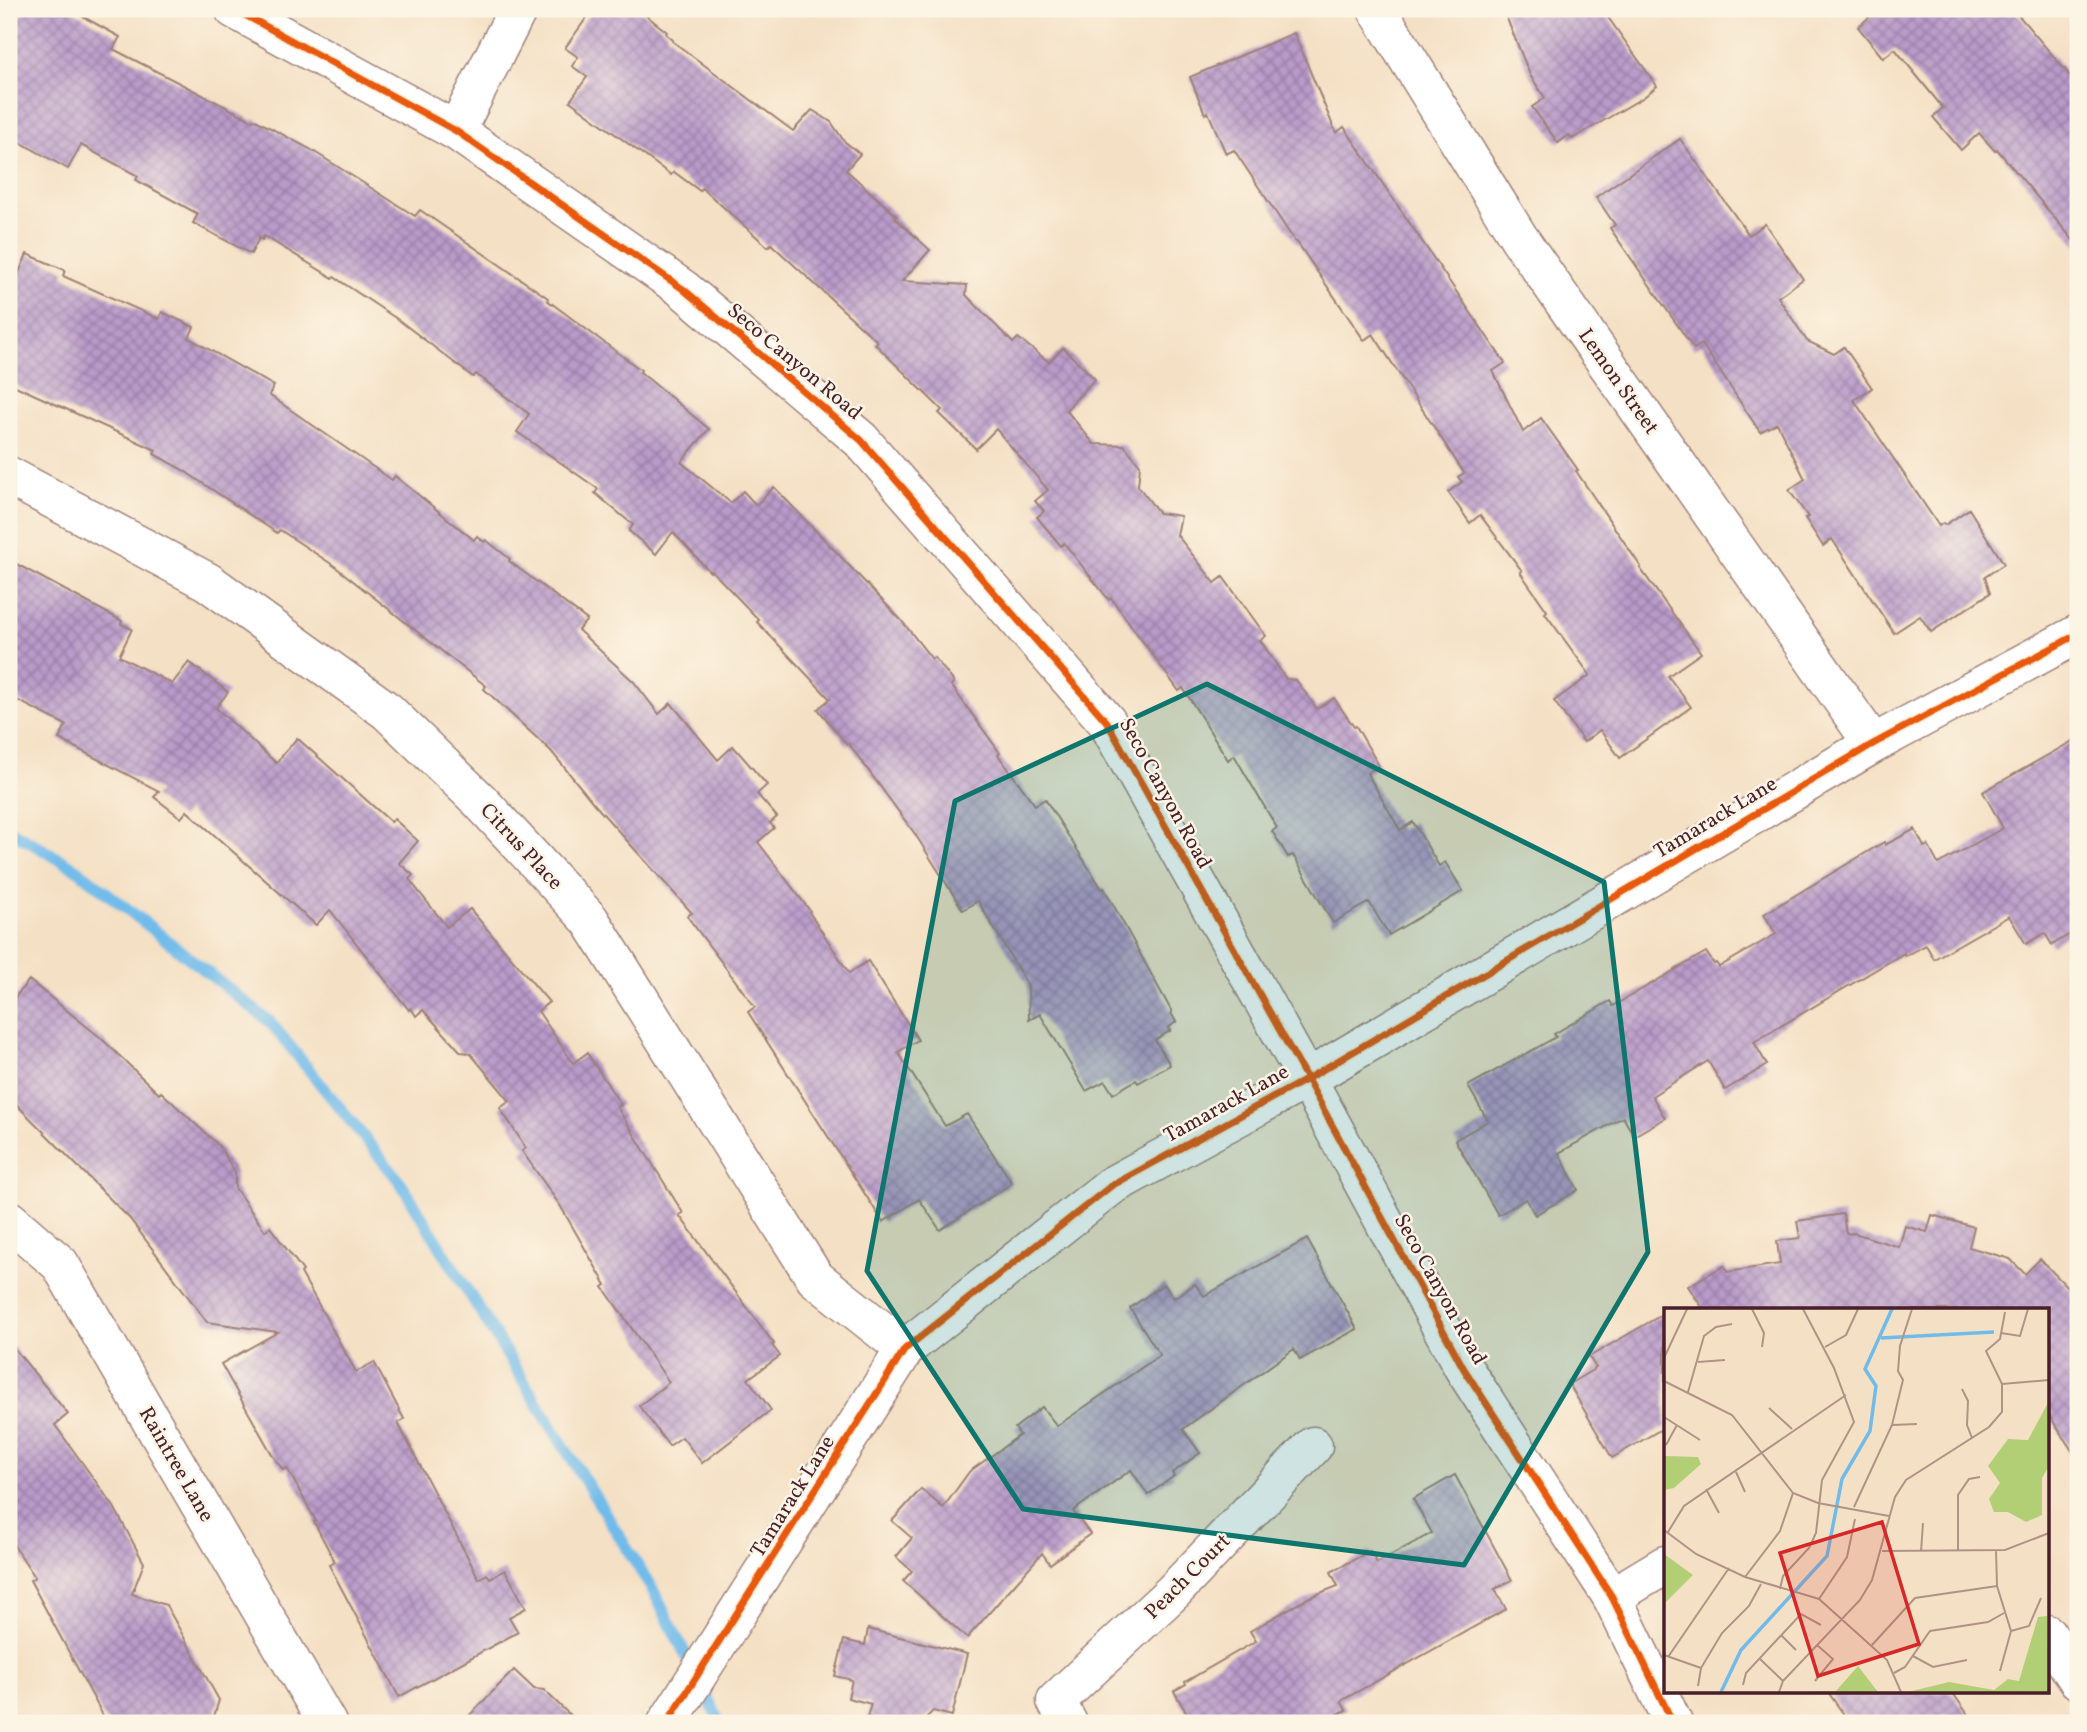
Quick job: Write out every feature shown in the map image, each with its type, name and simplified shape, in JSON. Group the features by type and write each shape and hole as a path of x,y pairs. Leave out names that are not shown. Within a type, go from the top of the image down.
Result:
{"street":[{"name":"Seco Canyon Road","path":"234,9 456,131 683,289 861,440 1107,722 1307,1079 1464,1369 1612,1597 1673,1723"},
{"path":"456,131 518,9"},
{"name":"Lemon Street","path":"1377,9 1519,237 1873,744"},
{"name":"Citrus Place","path":"9,476 208,582 387,711 480,800 590,920 815,1278 905,1349"},
{"name":"Tamarack Lane","path":"667,1723 905,1349 1111,1186 1307,1079 1873,744 2078,634"},
{"name":"Raintree Lane","path":"9,1220 60,1264 327,1723"},
{"name":"Peach Court","path":"1062,1712 1313,1446"},
{"path":"1612,1597 1664,1566"},
{"path":"2048,1635 2078,1680"}],"highlighted area":[{"path":"1207,684 1604,882 1648,1252 1464,1565 1023,1509 867,1271 955,801"}],"building":[{"path":"9,9 69,9 120,37 113,49 310,149 415,216 420,210 548,298 547,300 641,370 640,372 709,429 681,462 731,503 743,491 756,505 774,487 901,620 932,659 934,657 954,682 951,685 1035,805 1045,799 1102,889 1104,888 1172,1012 1176,1022 1168,1028 1170,1031 1155,1040 1170,1065 1113,1094 1105,1081 1086,1091 1040,1014 1029,1020 1028,986 978,901 963,910 915,834 849,744 847,745 818,709 830,699 757,622 759,620 673,532 656,554 629,531 633,525 595,493 598,489 517,432 529,414 476,374 473,377 400,321 334,277 264,236 262,240 259,238 251,254 193,223 198,214 136,180 138,176 81,145 68,169 9,136"},
{"path":"593,9 638,9 667,32 672,41 793,131 812,110 831,122 844,141 860,154 846,170 930,250 902,281 967,285 966,295 1013,343 1018,338 1049,362 1063,348 1095,379 1066,410 1094,444 1124,445 1140,465 1138,486 1159,513 1181,516 1177,535 1215,583 1223,577 1266,636 1260,640 1286,679 1296,680 1317,709 1334,698 1354,727 1356,726 1379,766 1367,773 1400,830 1413,822 1439,866 1445,862 1463,891 1389,935 1369,902 1333,923 1293,855 1288,857 1272,831 1277,828 1234,755 1228,760 1183,688 1179,691 1111,598 1109,600 1064,543 1061,546 1037,517 1044,511 1035,501 1048,490 996,429 976,449 939,413 942,410 875,344 878,342 771,244 768,247 702,188 700,191 674,172 671,175 570,101 587,77 572,66 578,57 565,48"},
{"path":"1503,9 1602,9 1657,86 1644,97 1572,139 1569,135 1558,143 1532,107 1545,98 1530,75"},
{"path":"1879,9 2013,9 2078,85 2078,246 1997,149 1995,151 1979,133 1961,150 1933,117 1943,108 1895,49 1883,58 1858,27"},
{"path":"1294,33 1336,133 1344,127 1505,363 1493,371 1523,432 1541,418 1578,470 1576,471 1640,568 1701,653 1668,676 1691,707 1620,758 1600,730 1584,742 1554,701 1590,675 1545,613 1547,611 1520,572 1522,571 1480,515 1470,523 1448,492 1462,482 1458,477 1464,473 1373,334 1364,340 1234,150 1226,154 1208,112 1205,114 1190,77"},
{"path":"1680,139 1749,235 1765,224 1803,279 1778,297 1807,341 1834,354 1844,347 1872,388 1854,400 1939,526 1969,509 2004,564 1985,577 1990,593 1931,632 1920,616 1894,633 1832,539 1823,546 1805,518 1808,517 1789,490 1805,479 1777,423 1760,432 1702,344 1694,349 1610,228 1615,225 1596,197"},
{"path":"27,254 65,270 63,276 159,319 162,312 194,327 189,338 274,386 269,395 392,480 395,476 474,540 477,536 484,542 486,540 510,559 509,561 587,620 578,630 634,682 659,714 671,703 718,760 733,746 767,785 757,794 777,817 770,823 774,828 758,842 810,911 849,973 868,961 918,1040 898,1052 945,1126 967,1114 1012,1183 940,1230 919,1199 883,1222 748,1012 755,1007 687,916 692,913 595,805 551,751 484,689 486,686 333,565 280,530 277,533 183,470 154,454 156,450 9,383 9,270 18,275"},
{"path":"9,560 132,629 119,656 172,684 189,662 228,692 216,708 276,763 297,738 391,822 394,819 418,841 399,863 413,875 409,879 447,927 470,909 549,1002 538,1011 573,1063 587,1053 621,1105 617,1107 683,1213 679,1215 774,1344 772,1345 780,1356 748,1379 771,1410 702,1463 682,1437 669,1446 639,1406 669,1382 603,1287 606,1285 561,1207 522,1151 526,1148 500,1108 510,1101 470,1053 461,1052 423,1010 416,1016 411,1008 409,1010 330,910 316,925 187,811 181,818 154,797 159,791 59,739 66,725 9,696"},
{"path":"2078,738 2078,929 2052,945 2045,933 2026,944 2009,916 1934,959 1926,945 1905,956 1904,953 1754,1042 1767,1065 1725,1090 1708,1061 1652,1096 1665,1118 1634,1136 1623,1117 1559,1153 1578,1190 1535,1215 1526,1199 1498,1215 1455,1140 1488,1121 1468,1086 1556,1037 1554,1034 1610,1001 1613,1006 1706,952 1719,967 1776,934 1764,914 1884,842 1885,845 1915,829 1924,847 1928,845 1938,864 2003,828 1983,792"},
{"path":"29,980 101,1038 159,1094 161,1092 219,1146 235,1172 235,1188 265,1231 270,1227 303,1271 301,1273 356,1372 374,1362 404,1419 398,1423 479,1579 487,1574 490,1578 505,1570 526,1608 509,1617 518,1632 399,1697 329,1565 335,1562 314,1522 316,1521 287,1468 283,1470 273,1456 221,1364 278,1332 207,1322 130,1219 9,1097 9,1005"},
{"path":"1843,1214 1846,1234 1854,1233 1899,1247 1905,1226 1927,1232 1932,1215 1974,1227 1969,1247 2010,1259 2025,1274 2040,1259 2078,1298 2078,1460 2048,1414 2048,1308 1703,1308 1688,1286 1724,1266 1727,1272 1780,1264 1777,1241 1800,1238 1797,1221"},
{"path":"1307,1239 1357,1329 1300,1360 1294,1349 1183,1429 1200,1453 1148,1495 1131,1470 1073,1511 1090,1534 1050,1564 1042,1553 967,1638 903,1581 912,1571 896,1557 912,1538 892,1521 921,1489 943,1508 969,1472 1020,1435 1015,1428 1042,1407 1057,1426 1160,1355 1130,1308 1164,1284 1174,1298 1195,1284 1204,1296"},
{"path":"1664,1314 1664,1428 1612,1458 1569,1384 1596,1368 1589,1357"},
{"path":"9,1342 68,1414 55,1425 114,1507 144,1563 132,1594 166,1605 219,1700 212,1723 107,1723 30,1580 35,1577 9,1538"},
{"path":"1455,1475 1512,1580 1495,1589 1506,1609 1341,1701 1346,1710 1322,1723 1192,1723 1174,1691 1256,1641 1250,1631 1310,1597 1338,1586 1331,1572 1370,1551 1377,1563 1432,1533 1413,1499"},
{"path":"868,1629 967,1654 952,1716 933,1711 921,1723 893,1723 867,1717 871,1704 848,1698 852,1680 835,1676 844,1640 865,1645"},
{"path":"514,1670 534,1689 544,1690 578,1723 462,1723"},
{"path":"1829,1694 1953,1694 1974,1723 1850,1723"}],"waterway":[{"path":"9,830 78,870 270,1022 401,1183 655,1594 720,1723"}],"cycle path":[{"path":"234,9 456,131 683,289 861,440 1107,722 1307,1079 1464,1369 1612,1597 1673,1723"},
{"path":"667,1723 905,1349 1111,1186 1307,1079 1873,744 2078,634"}]}
